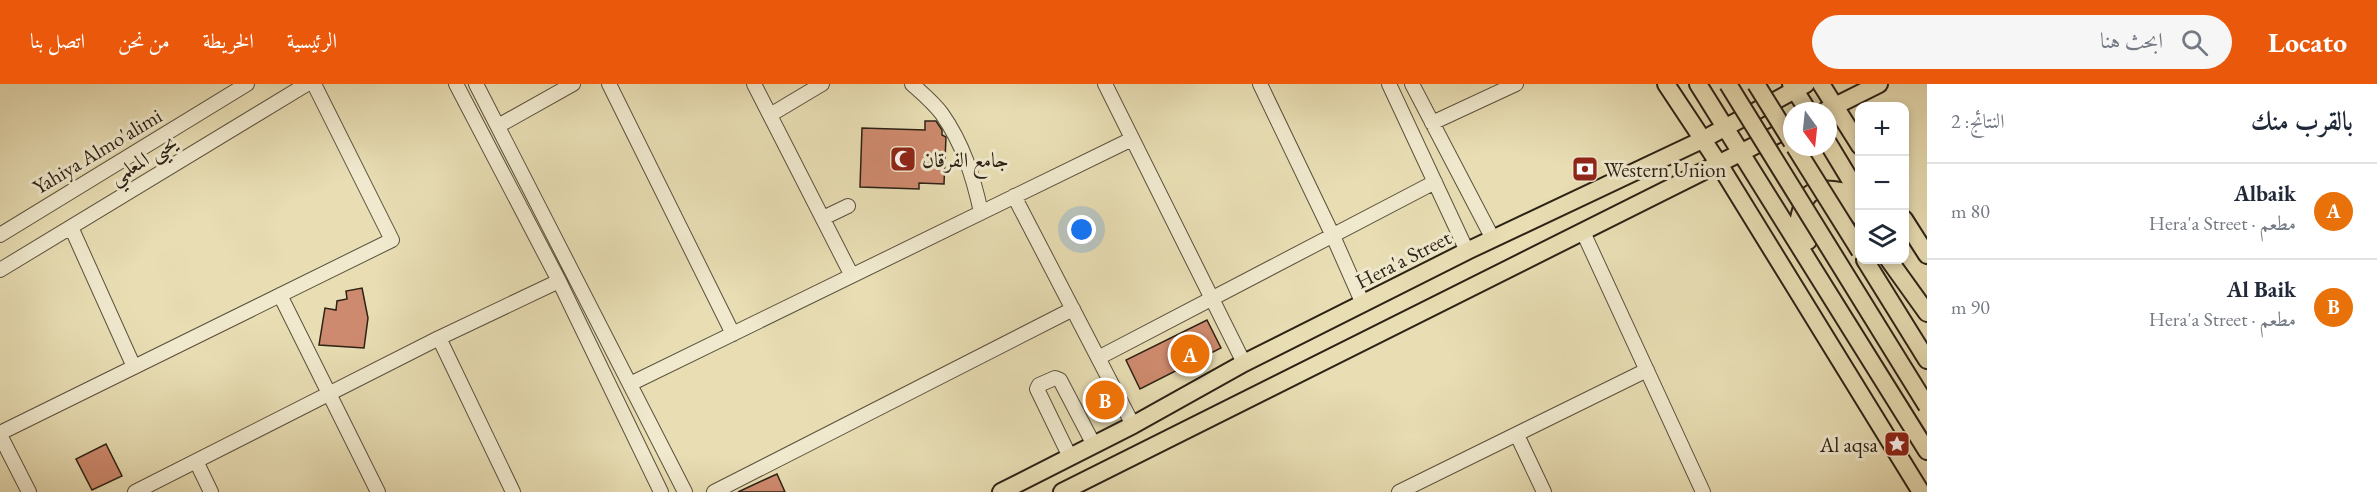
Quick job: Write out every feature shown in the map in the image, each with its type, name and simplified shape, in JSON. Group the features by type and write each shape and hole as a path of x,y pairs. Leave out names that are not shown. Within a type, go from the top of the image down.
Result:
{"main road":[{"path":"1666,84 1719,164 1921,492"},
{"path":"1698,84 1927,451"},
{"path":"1728,84 1927,406"},
{"path":"1756,84 1783,128"},
{"path":"1821,84 1827,102"},
{"path":"1837,105 1879,84"},
{"path":"1797,86 1804,102"},
{"name":"Hera'a Street","path":"999,492 1133,425 1244,363 1467,251 1702,140 1797,86"},
{"path":"1837,118 1855,140"},
{"path":"1064,492 1783,132"},
{"path":"1801,156 1855,243"},
{"path":"1836,156 1855,188"},
{"path":"1855,211 1841,191 1825,188 1809,193 1802,201 1798,223 1874,365"},
{"path":"1909,223 1922,235 1927,255"},
{"path":"1867,264 1927,360"},
{"path":"1892,264 1927,313"},
{"path":"1900,264 1927,307"},
{"path":"1863,398 1886,384"}],"street":[{"name":"Yahiya Almo'alimi","path":"0,235 247,84"},
{"name":"يحيى المعلمي","path":"0,270 307,84"},
{"path":"29,492 0,434 392,240 314,84"},
{"path":"456,84 597,357 661,492"},
{"path":"476,84 685,492"},
{"path":"498,126 573,84"},
{"path":"609,84 733,334"},
{"path":"754,84 851,274"},
{"path":"770,115 822,84"},
{"path":"912,84 941,112 960,143 973,177 981,212"},
{"path":"1105,84 1244,363"},
{"path":"1260,84 1363,304"},
{"path":"1389,84 1467,251"},
{"path":"1412,84 1493,239"},
{"path":"1432,123 1516,84"},
{"path":"630,384 851,274 1132,139"},
{"path":"1098,358 1435,183"},
{"path":"1014,196 1133,425"},
{"path":"823,218 848,206"},
{"path":"71,227 134,367"},
{"path":"1583,232 1703,492"},
{"path":"135,492 439,338 558,281"},
{"path":"280,295 378,492"},
{"path":"714,492 1073,309"},
{"path":"439,338 513,492"},
{"path":"597,357 613,351"},
{"path":"1400,492 1647,370"},
{"path":"1070,457 1037,389 1039,385 1055,378 1060,380 1094,445"},
{"path":"1055,427 1079,416"},
{"path":"1517,435 1544,492"},
{"path":"196,461 211,492"}],"building":[{"name":"جامع الفرقان","path":"925,121 936,121 942,130 942,135 946,137 944,184 919,183 919,189 860,187 862,128 925,130"},
{"path":"362,288 368,318 364,348 319,345 325,308 336,310 337,301 347,299 346,291"},
{"path":"1207,320 1221,348 1140,389 1126,360"},
{"path":"106,444 122,476 92,490 76,459"},
{"path":"777,474 785,492 738,492 766,479"}],"place":[{"name":"جامع الفرقان","path":"903,159"},
{"name":"Western Union","path":"1585,169"},
{"name":"Albaik","path":"1190,354"},
{"name":"Al Baik","path":"1105,400"},
{"name":"Al aqsa","path":"1897,444"}]}
